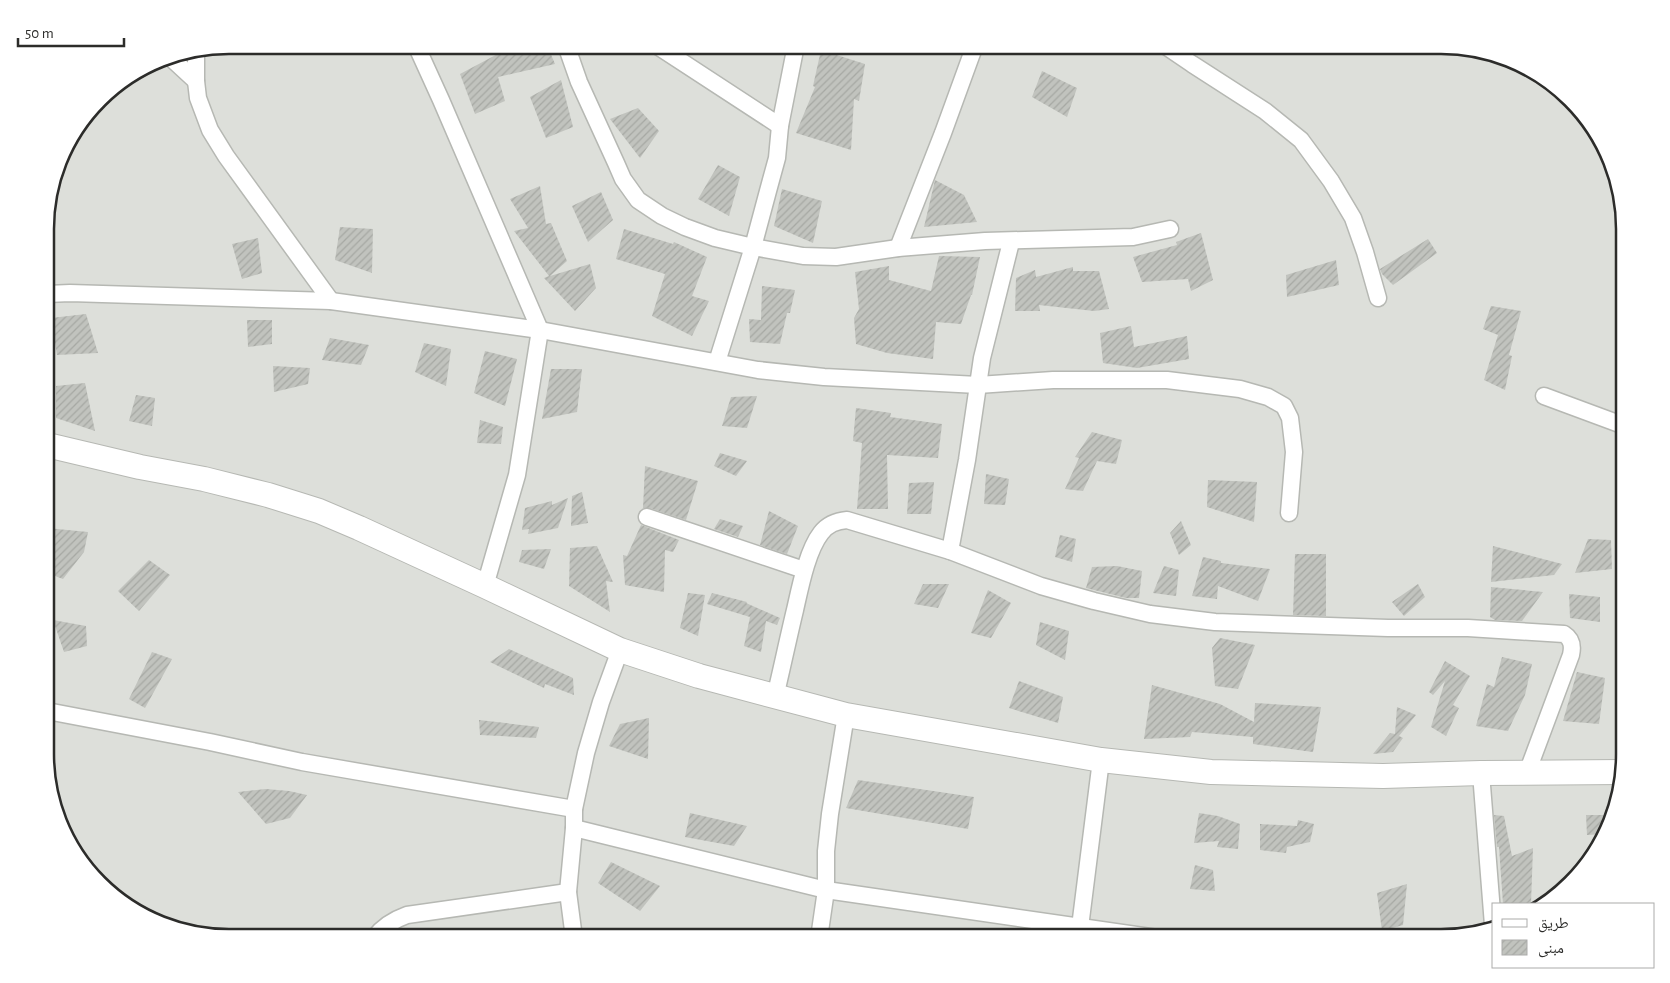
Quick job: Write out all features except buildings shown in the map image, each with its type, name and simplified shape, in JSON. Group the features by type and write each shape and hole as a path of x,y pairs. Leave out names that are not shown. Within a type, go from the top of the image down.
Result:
{"main road":[{"path":"54,447 268,494 358,528 620,650 699,676 846,714 1101,760 1211,772 1384,776 1615,772"}],"street":[{"path":"420,54 540,330 516,475 486,586"},
{"path":"569,54 579,82 623,179 638,200 685,228 715,238 803,256 836,257 898,248 985,241 1011,242 1133,237 1170,229"},
{"path":"670,54 780,126"},
{"path":"717,362 753,247 776,158 780,126 794,54"},
{"path":"898,248 972,54"},
{"path":"1177,54 1266,111 1301,140 1331,181 1354,218 1378,298"},
{"path":"196,57 196,81 200,106 210,130 226,156 331,301"},
{"path":"176,62 196,81"},
{"path":"950,551 982,358 1011,242"},
{"path":"54,294 331,301 540,330 758,370 824,377 978,385 1053,380 1167,380 1240,389 1268,397 1284,406 1290,418 1294,452 1289,513"},
{"path":"1544,396 1616,423"},
{"path":"647,517 804,570"},
{"path":"775,696 804,570 819,536 832,523 847,520 950,551 1041,586 1094,602 1150,614 1215,622 1388,628 1468,628 1564,634 1573,646 1571,655 1527,773"},
{"path":"573,929 568,892 574,809 586,753 601,702 620,650"},
{"path":"54,713 210,742 311,764 574,809"},
{"path":"820,929 826,890 826,851 830,814 846,714"},
{"path":"1080,927 1101,760"},
{"path":"1481,773 1492,912"},
{"path":"574,828 826,890 1094,929"},
{"path":"381,929 407,915 568,892"}]}
